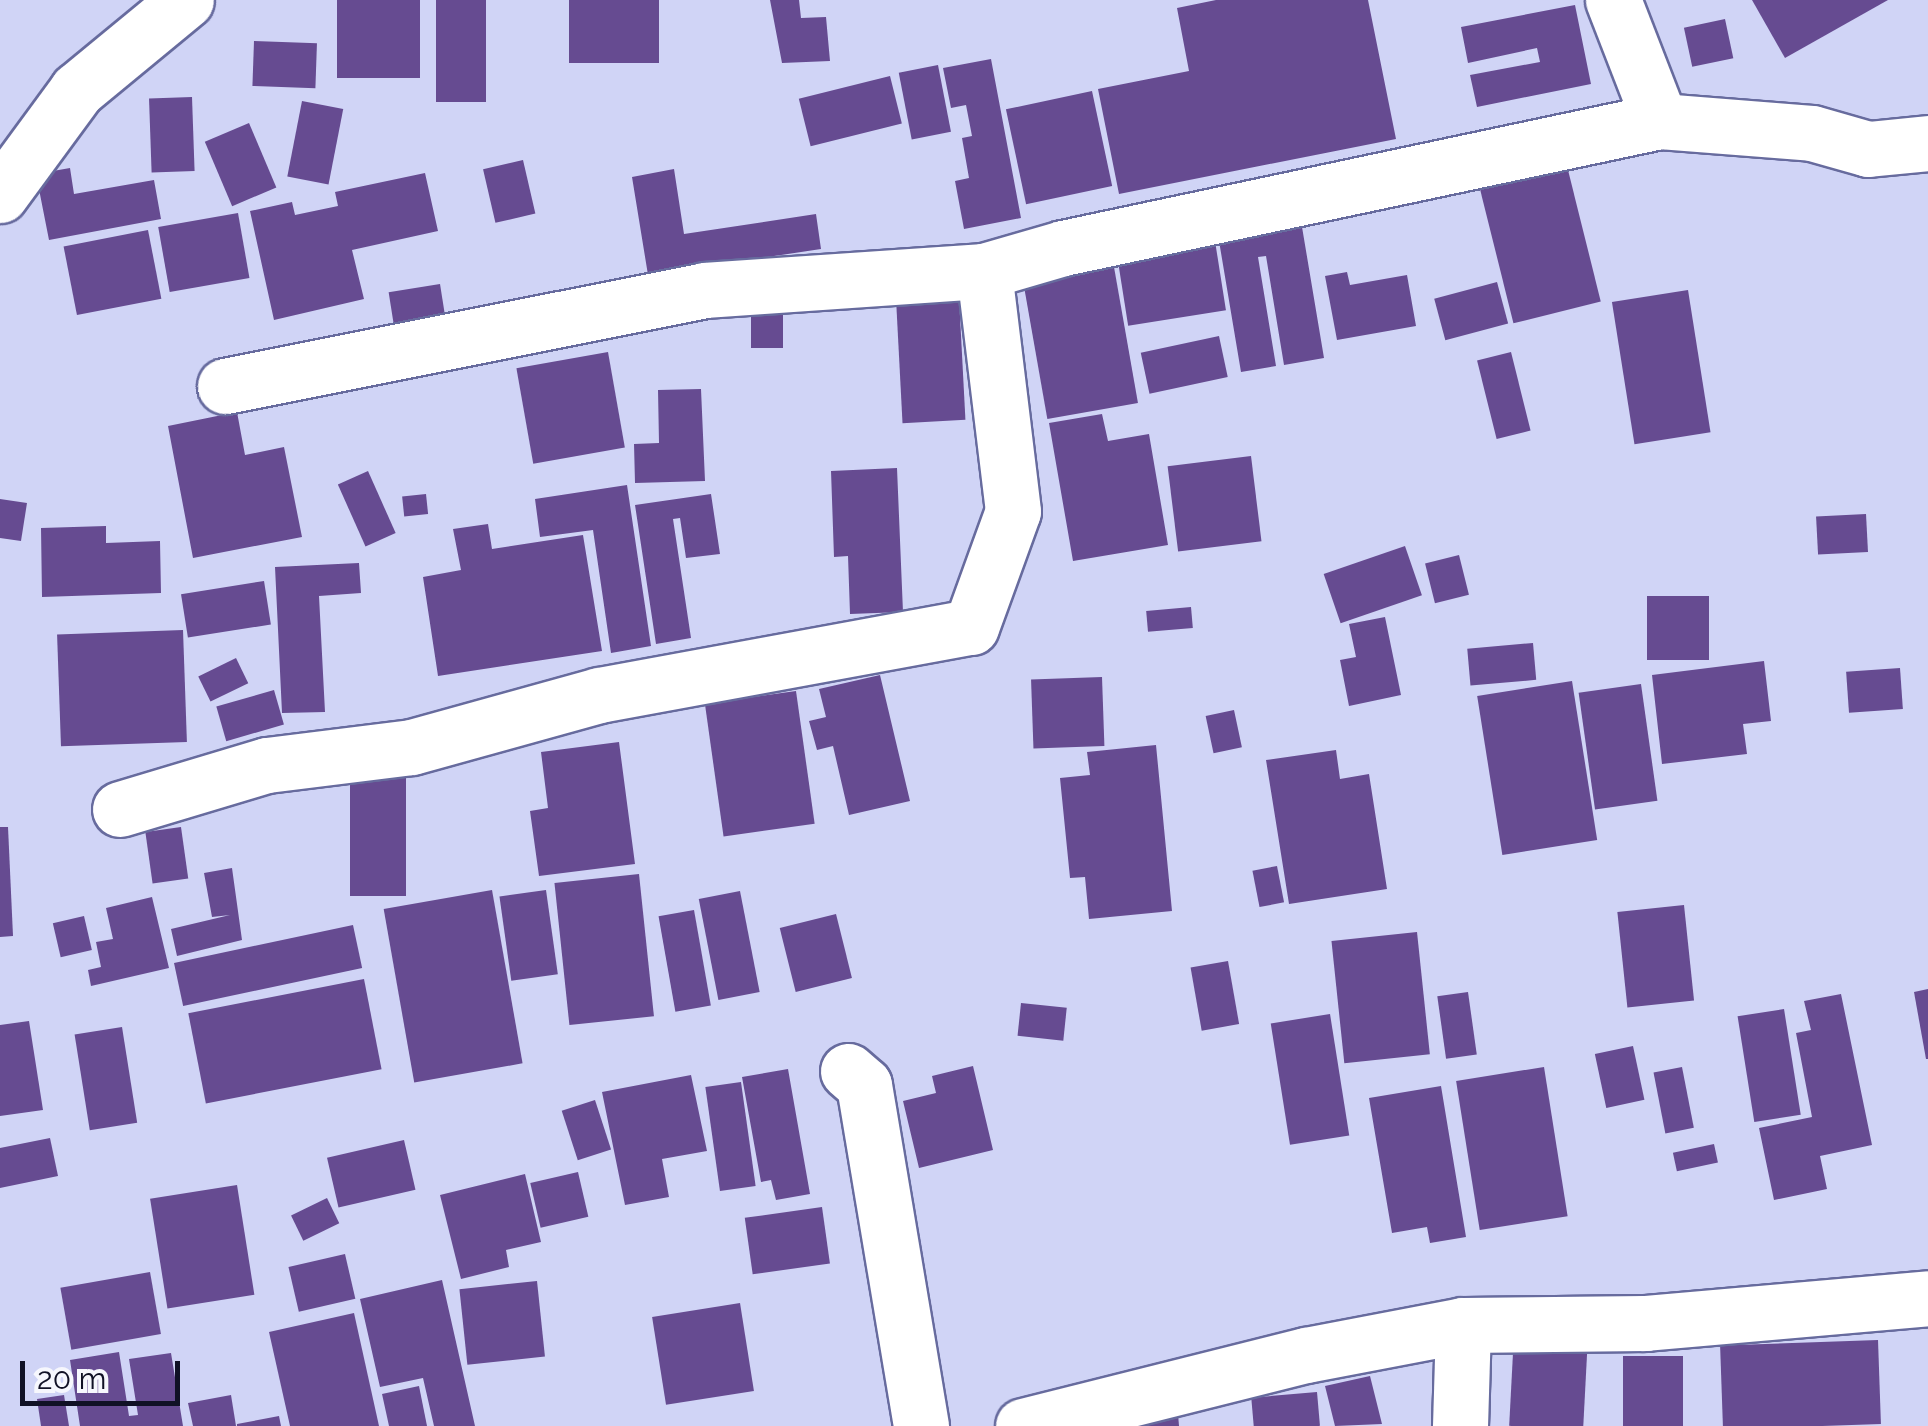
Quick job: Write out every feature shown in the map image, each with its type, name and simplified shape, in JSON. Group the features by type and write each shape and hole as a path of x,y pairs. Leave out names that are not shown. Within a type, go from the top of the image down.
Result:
{"street":[{"path":"0,196 77,90 186,0"},
{"path":"1613,0 1660,121"},
{"path":"225,386 704,290 984,271 1063,248 1660,121 1812,133 1868,149 1928,143"},
{"path":"120,809 267,765 412,747 599,695 971,627 1013,511 984,271"},
{"path":"848,1071 864,1085 921,1426"},
{"path":"1023,1426 1306,1355 1463,1326 1645,1323 1928,1298"},
{"path":"1460,1426 1463,1326"}],"building":[{"path":"337,0 420,0 420,78 337,78"},
{"path":"436,0 486,0 486,102 436,102"},
{"path":"569,0 659,0 659,63 569,63"},
{"path":"770,0 799,0 801,18 826,17 830,61 782,63"},
{"path":"1216,0 1368,0 1396,139 1119,194 1098,89 1189,71 1177,8"},
{"path":"1752,0 1888,0 1785,58"},
{"path":"1575,5 1591,84 1477,107 1470,75 1540,62 1537,48 1468,63 1461,27"},
{"path":"1725,19 1733,58 1692,67 1684,28"},
{"path":"254,41 317,43 315,88 252,86"},
{"path":"991,59 1021,218 964,229 955,181 969,178 962,138 972,136 966,105 951,108 943,68"},
{"path":"938,65 951,132 912,139 899,73"},
{"path":"890,76 902,124 811,146 799,99"},
{"path":"1092,91 1112,186 1026,204 1006,109"},
{"path":"192,97 195,171 152,172 149,99"},
{"path":"302,101 343,109 329,185 287,177"},
{"path":"249,123 276,187 232,206 205,142"},
{"path":"1564,154 1601,301 1513,323 1477,176"},
{"path":"523,160 535,214 495,223 483,169"},
{"path":"70,168 74,194 154,180 161,219 49,240 36,174"},
{"path":"674,169 684,234 816,214 821,249 648,275 632,177"},
{"path":"425,173 438,231 352,250 364,299 274,320 250,211 292,202 295,215 338,206 335,192"},
{"path":"238,213 249,278 170,292 158,227"},
{"path":"1300,215 1324,358 1284,365 1266,256 1258,257 1276,366 1241,372 1217,229"},
{"path":"148,230 161,299 77,315 64,246"},
{"path":"1215,241 1226,310 1128,326 1117,256"},
{"path":"1114,267 1138,403 1047,419 1023,283"},
{"path":"1347,272 1350,285 1407,275 1416,326 1337,340 1325,276"},
{"path":"1497,282 1508,324 1445,340 1434,299"},
{"path":"440,284 446,321 394,329 389,292"},
{"path":"1688,290 1711,432 1634,444 1612,302"},
{"path":"959,297 965,420 903,423 896,300"},
{"path":"751,315 783,315 783,348 751,348"},
{"path":"1219,336 1228,377 1149,394 1141,353"},
{"path":"608,352 625,448 533,464 516,368"},
{"path":"1511,352 1531,431 1497,439 1477,360"},
{"path":"701,389 705,481 635,483 634,444 659,443 658,390"},
{"path":"237,412 245,455 284,447 302,537 193,558 168,426"},
{"path":"1102,414 1108,441 1149,434 1168,545 1073,561 1049,423"},
{"path":"1251,456 1261,541 1178,552 1168,466"},
{"path":"897,468 903,612 850,614 848,556 834,557 831,471"},
{"path":"368,471 396,533 366,547 338,484"},
{"path":"627,485 651,646 611,653 593,530 540,537 535,499"},
{"path":"426,494 428,514 404,516 402,497"},
{"path":"711,494 720,554 686,558 680,518 673,519 691,638 656,644 635,505"},
{"path":"0,499 27,503 21,541 0,538"},
{"path":"1866,514 1868,552 1818,555 1816,517"},
{"path":"488,524 492,549 583,535 602,651 438,676 423,577 461,570 453,529"},
{"path":"106,526 106,543 160,541 161,593 42,597 41,528"},
{"path":"1405,546 1422,595 1341,623 1324,574"},
{"path":"1459,555 1469,595 1435,603 1425,563"},
{"path":"359,563 361,593 319,596 325,712 282,713 275,567"},
{"path":"264,581 271,624 188,638 181,594"},
{"path":"1647,596 1709,596 1709,660 1647,660"},
{"path":"1191,607 1193,628 1148,632 1146,611"},
{"path":"1385,617 1401,695 1349,706 1340,660 1356,657 1349,624"},
{"path":"183,630 187,742 61,746 57,634"},
{"path":"1533,643 1536,680 1470,686 1467,649"},
{"path":"236,658 248,683 211,702 198,676"},
{"path":"1764,661 1771,721 1743,724 1747,754 1662,764 1652,675"},
{"path":"1900,668 1903,709 1849,713 1846,672"},
{"path":"880,675 910,801 849,815 833,746 817,750 809,721 826,717 819,689"},
{"path":"1102,677 1104,746 1033,748 1031,679"},
{"path":"1572,681 1597,840 1502,855 1477,696"},
{"path":"1641,684 1657,801 1595,810 1579,693"},
{"path":"274,690 284,725 226,741 216,707"},
{"path":"796,691 815,824 724,836 705,704"},
{"path":"1234,710 1242,747 1214,753 1206,716"},
{"path":"619,742 635,864 539,876 530,811 548,808 541,752"},
{"path":"1156,745 1172,911 1089,919 1085,877 1070,878 1060,778 1090,775 1087,752"},
{"path":"1336,750 1340,779 1369,774 1387,889 1289,904 1266,760"},
{"path":"350,766 406,766 406,896 350,896"},
{"path":"0,827 8,827 13,936 0,937"},
{"path":"181,827 188,878 153,884 145,832"},
{"path":"1277,866 1284,902 1260,907 1252,871"},
{"path":"232,868 242,940 177,956 171,929 230,915 212,917 204,873"},
{"path":"639,874 654,1016 569,1025 554,883"},
{"path":"492,890 523,1063 414,1082 384,909"},
{"path":"546,890 558,974 511,981 499,897"},
{"path":"740,891 760,992 718,1000 699,899"},
{"path":"152,897 169,968 91,986 88,970 101,967 96,942 113,939 106,908"},
{"path":"1684,905 1694,1000 1627,1007 1617,912"},
{"path":"694,910 711,1006 675,1012 659,916"},
{"path":"836,914 852,978 796,992 780,928"},
{"path":"84,916 92,950 61,957 53,923"},
{"path":"353,925 362,968 183,1006 174,963"},
{"path":"1417,932 1430,1054 1344,1063 1331,941"},
{"path":"1228,961 1239,1024 1202,1031 1191,968"},
{"path":"364,979 382,1069 206,1103 188,1013"},
{"path":"1928,989 1928,1059 1926,1059 1914,992"},
{"path":"1468,992 1477,1054 1446,1059 1437,996"},
{"path":"1841,994 1872,1145 1820,1156 1827,1189 1774,1200 1759,1128 1812,1117 1796,1033 1811,1030 1804,1001"},
{"path":"1021,1003 1067,1008 1063,1041 1018,1036"},
{"path":"1784,1009 1801,1115 1754,1122 1738,1016"},
{"path":"1330,1014 1349,1135 1290,1145 1271,1023"},
{"path":"29,1021 43,1110 0,1116 0,1025"},
{"path":"122,1027 137,1123 90,1130 75,1035"},
{"path":"1633,1046 1644,1100 1606,1108 1595,1054"},
{"path":"973,1066 993,1150 919,1168 903,1101 936,1093 932,1076"},
{"path":"1544,1067 1568,1216 1480,1230 1456,1081"},
{"path":"1682,1067 1694,1128 1665,1133 1654,1073"},
{"path":"788,1069 810,1194 776,1200 771,1180 761,1182 742,1077"},
{"path":"691,1075 707,1151 662,1159 669,1197 625,1205 602,1092"},
{"path":"741,1082 756,1186 720,1191 705,1087"},
{"path":"1441,1086 1466,1237 1430,1243 1427,1227 1392,1233 1369,1098"},
{"path":"595,1100 611,1149 578,1160 562,1111"},
{"path":"50,1138 58,1176 0,1188 0,1148"},
{"path":"404,1140 415,1190 338,1207 327,1158"},
{"path":"1714,1144 1718,1163 1677,1171 1673,1153"},
{"path":"578,1172 588,1217 541,1228 530,1183"},
{"path":"525,1174 541,1242 506,1250 509,1267 461,1279 440,1195"},
{"path":"237,1185 254,1295 167,1308 150,1199"},
{"path":"327,1198 339,1223 303,1241 291,1216"},
{"path":"822,1207 830,1263 753,1274 745,1218"},
{"path":"345,1254 355,1299 299,1312 288,1267"},
{"path":"150,1272 161,1334 71,1350 60,1288"},
{"path":"442,1280 475,1426 434,1426 423,1378 380,1387 360,1299"},
{"path":"537,1281 545,1357 467,1365 459,1289"},
{"path":"740,1303 754,1391 666,1405 652,1317"},
{"path":"354,1313 379,1426 290,1426 269,1332"},
{"path":"1514,1334 1588,1338 1583,1426 1509,1426"},
{"path":"1878,1340 1881,1424 1723,1426 1720,1346"},
{"path":"119,1352 129,1416 138,1415 129,1359 171,1353 183,1426 80,1426 70,1360"},
{"path":"1623,1356 1683,1356 1683,1426 1623,1426"},
{"path":"1370,1376 1382,1424 1335,1426 1325,1386"},
{"path":"419,1386 427,1426 389,1426 382,1394"},
{"path":"1317,1392 1320,1426 1254,1426 1251,1398"},
{"path":"64,1395 69,1426 41,1426 37,1399"},
{"path":"231,1395 236,1426 193,1426 188,1403"},
{"path":"1178,1414 1179,1426 1073,1426"},
{"path":"279,1416 281,1426 237,1426 237,1424"}]}
